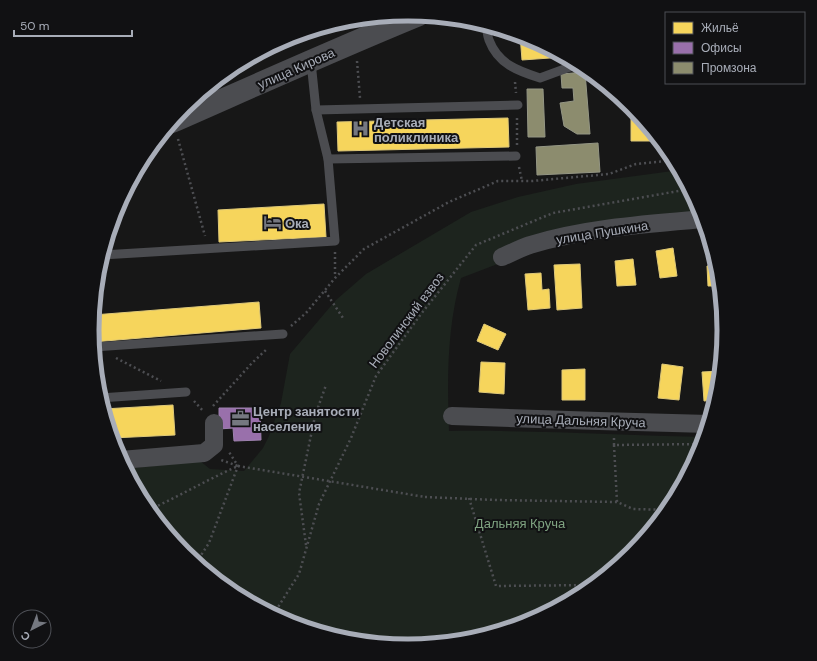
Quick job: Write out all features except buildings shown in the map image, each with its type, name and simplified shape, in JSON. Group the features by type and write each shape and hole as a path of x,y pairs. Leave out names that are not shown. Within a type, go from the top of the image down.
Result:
{"street":[{"name":"улица Кирова","path":"187,115 405,21"},
{"name":"улица Пушкина","path":"502,256 530,245 583,233 697,220"},
{"path":"128,459 204,453 214,446 213,416"},
{"name":"улица Дальняя Круча","path":"452,416 704,424"}],"lane":[{"path":"487,32 489,40 498,55 514,69 540,78 570,67"},
{"path":"109,255 335,241 328,159 316,110 311,62"},
{"path":"316,110 518,105"},
{"path":"328,159 516,156"},
{"path":"100,347 284,334"},
{"path":"107,398 186,392"}],"path":[{"path":"356,41 361,108"},
{"path":"514,69 518,105 516,156 522,181"},
{"path":"175,127 208,248"},
{"path":"213,416 252,363 306,313 335,278 364,249 449,202 498,181 522,181 609,174 636,164 667,161"},
{"name":"Новолинский взвоз","path":"276,610 299,574 319,504 351,438 376,376 421,314 476,245 553,213 684,190"},
{"path":"335,241 335,278"},
{"path":"325,290 343,318"},
{"path":"306,546 299,493 315,416 326,385"},
{"path":"599,421 614,435 617,502"},
{"path":"614,444 696,444"},
{"path":"204,453 238,466 425,497 617,502 633,509 661,510"},
{"path":"155,507 238,466"},
{"path":"469,498 496,586 583,586"}],"green space":[{"name":"Дальняя Круча","path":"674,171 695,214 568,237 461,278 453,315 449,354 449,431 545,432 699,437 677,485 666,502 641,535 613,563 597,576 563,599 508,624 469,634 449,637 408,640 388,639 348,634 309,624 272,608 254,599 220,576 204,563 176,535 151,502 132,468 200,461 210,469 244,471 263,448 269,436 281,403 290,354 336,300 366,274 471,212 518,197 576,184"}],"place":[{"name":"Детская поликлиника","path":"361,129"},
{"name":"Ока","path":"272,223"},
{"name":"Центр занятости населения","path":"240,418"}]}
